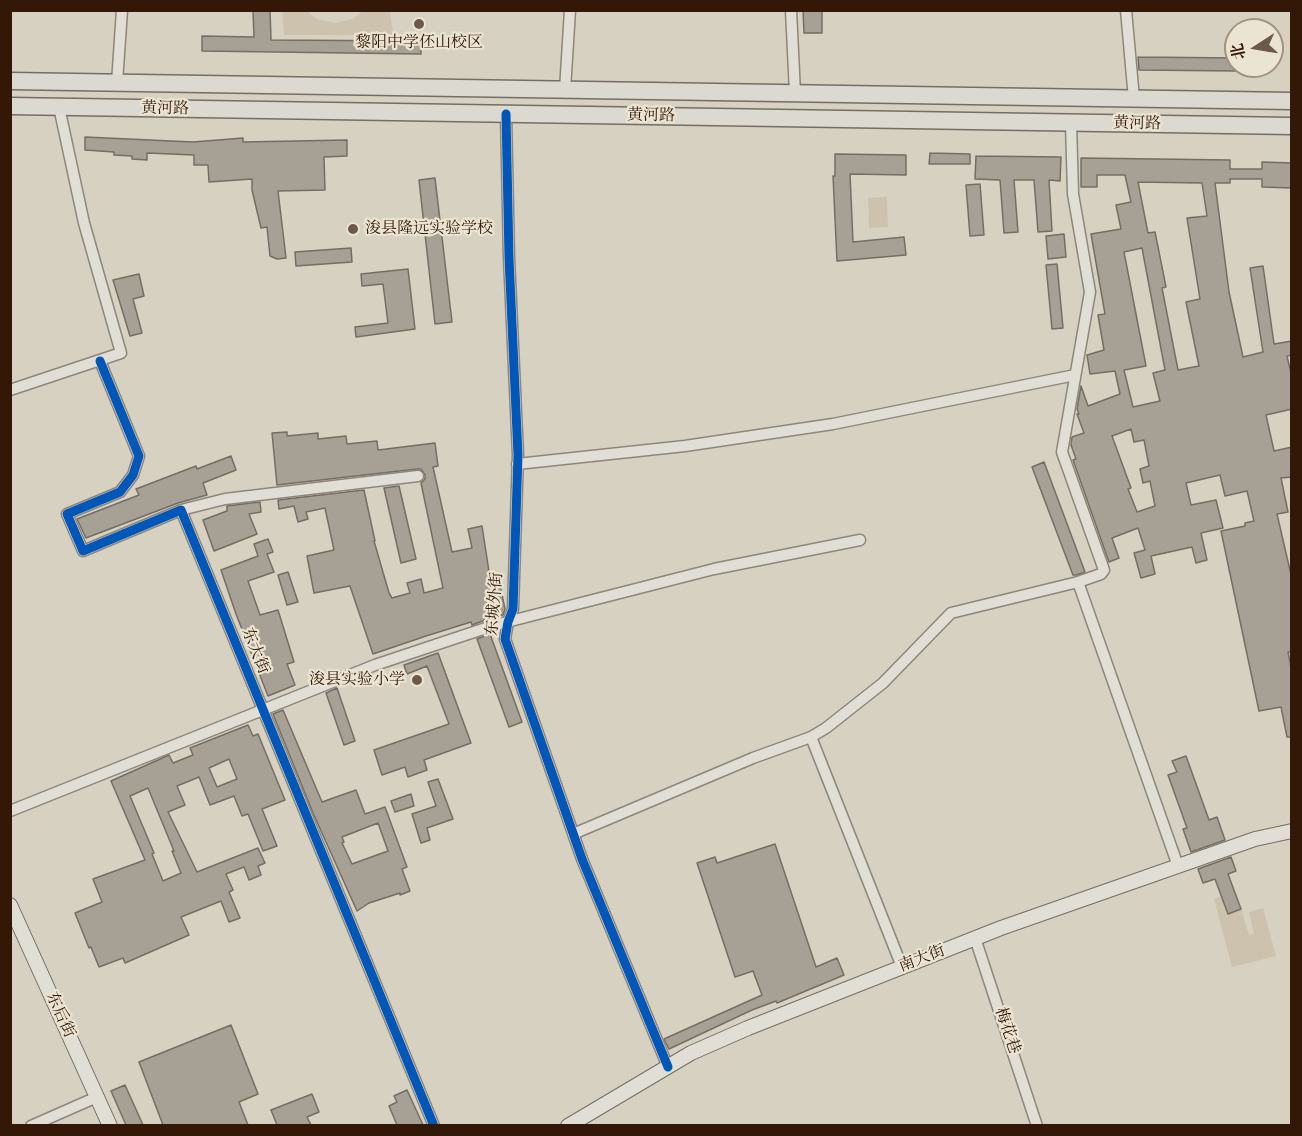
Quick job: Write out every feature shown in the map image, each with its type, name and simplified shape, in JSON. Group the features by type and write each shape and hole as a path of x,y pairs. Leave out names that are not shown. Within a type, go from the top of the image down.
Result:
{"main road":[{"name":"黄河路","path":"10,81 1292,101"},
{"name":"黄河路","path":"10,106 1292,126"}],"street":[{"path":"117,83 122,10"},
{"path":"565,90 570,10"},
{"path":"791,10 795,93"},
{"path":"1126,10 1134,99"},
{"path":"10,390 121,353 84,223 59,107"},
{"name":"东城外街","path":"506,114 517,464 513,609 505,639 573,834 668,1067"},
{"path":"573,834 753,758 811,737 826,728 883,683 951,613 1078,582 1101,574 1104,570 1062,452 1090,292 1072,194 1071,123"},
{"path":"100,361 139,456 133,475 120,492 67,514 83,551 181,510 225,499 418,476"},
{"path":"517,464 685,446 833,424 1075,375"},
{"name":"东大街","path":"181,510 434,1125"},
{"path":"10,811 375,665 508,622 714,569 860,540"},
{"path":"1078,582 1178,866"},
{"path":"811,737 902,967"},
{"name":"南大街","path":"568,1125 692,1053 748,1028 975,938 1255,839 1292,831"},
{"name":"东后街","path":"10,905 110,1125"},
{"name":"梅花巷","path":"975,938 1037,1125"},
{"path":"31,1125 97,1097"}],"shaded area":[{"path":"282,11 307,11 317,19 335,23 353,19 363,11 390,11 393,35 284,35"},
{"path":"887,197 888,227 869,228 868,198"},
{"path":"1222,897 1228,914 1241,909 1249,935 1254,934 1249,912 1263,908 1276,956 1232,967 1214,899"}],"building":[{"path":"253,10 270,10 271,40 421,41 421,54 202,51 202,36 254,37"},
{"path":"803,10 822,10 822,33 804,33"},
{"path":"1138,57 1224,58 1224,71 1139,70"},
{"path":"85,137 193,142 243,138 243,142 347,140 347,156 324,157 325,190 278,191 286,258 277,259 270,256 267,227 261,228 252,190 252,179 209,182 208,165 194,165 194,155 147,153 147,160 132,159 132,156 114,155 114,152 85,150"},
{"path":"930,153 970,154 970,164 929,164"},
{"path":"835,154 906,155 906,175 850,174 853,242 904,237 906,255 837,261 833,176 835,176"},
{"path":"976,156 1061,157 1060,181 1049,180 1052,231 1038,232 1034,180 1014,180 1018,232 1004,233 1000,180 975,179"},
{"path":"1081,158 1230,160 1230,169 1262,169 1262,162 1292,163 1292,188 1262,187 1262,179 1230,179 1230,183 1215,183 1229,292 1243,357 1263,352 1250,268 1263,266 1274,344 1292,341 1292,355 1287,356 1292,378 1292,409 1266,415 1274,451 1292,447 1292,477 1281,478 1288,512 1277,514 1292,579 1292,652 1288,652 1292,672 1292,737 1287,737 1281,707 1259,711 1221,531 1245,526 1245,523 1254,521 1247,491 1225,496 1220,475 1186,483 1191,505 1216,500 1223,528 1201,533 1207,560 1196,563 1192,547 1151,556 1155,574 1141,578 1134,553 1145,550 1138,528 1112,538 1119,558 1109,562 1073,460 1076,459 1071,445 1072,437 1084,433 1077,414 1079,414 1077,409 1081,386 1088,406 1120,394 1115,371 1090,374 1087,355 1104,350 1098,315 1105,314 1091,234 1121,229 1116,205 1131,202 1125,175 1097,175 1097,187 1081,187","holes":["1138,182 1202,183 1207,216 1187,218 1200,299 1186,302 1199,366 1178,370 1162,288 1166,287 1155,232 1148,233","1142,248 1165,370 1153,373 1160,401 1133,407 1124,370 1146,366 1124,252","1131,429 1134,442 1144,440 1149,466 1140,469 1143,483 1150,481 1155,506 1137,512 1112,436"]},
{"path":"435,178 452,322 435,324 419,180"},
{"path":"980,184 984,235 970,236 966,185"},
{"path":"1064,234 1066,257 1048,259 1046,236"},
{"path":"351,248 352,262 296,266 295,252"},
{"path":"1057,264 1063,328 1052,329 1046,265"},
{"path":"408,269 415,329 356,337 355,327 388,323 383,284 362,286 361,274"},
{"path":"139,274 144,296 133,299 142,333 130,336 113,280"},
{"path":"287,432 287,436 318,433 318,439 346,436 347,444 377,441 378,450 435,443 438,466 433,467 452,552 472,548 468,529 482,526 490,578 498,576 505,609 503,615 484,618 485,620 472,625 471,622 373,654 350,586 314,593 307,556 334,550 325,508 306,512 308,519 298,522 294,506 279,509 278,500 364,490 374,541 389,593 392,598 410,593 407,583 421,579 424,593 443,588 421,483 425,475 421,469 417,469 277,485 272,433"},
{"path":"231,456 236,470 203,483 207,495 178,503 86,538 77,519 139,495 136,489 196,466 197,469"},
{"path":"1044,462 1085,572 1076,575 1073,575 1032,467"},
{"path":"399,486 416,559 401,563 384,488"},
{"path":"260,502 261,512 249,514 257,534 214,551 203,520 227,511 227,506"},
{"path":"268,539 273,552 267,554 274,572 248,581 260,615 278,610 294,662 287,664 295,685 268,696 221,570 258,556 254,544"},
{"path":"288,572 298,602 287,605 278,575"},
{"path":"490,634 522,722 509,727 477,639"},
{"path":"438,653 471,743 424,760 427,770 408,777 405,767 382,775 374,750 449,724 427,666 407,674 404,665"},
{"path":"337,688 355,741 344,745 326,693"},
{"path":"283,710 322,802 356,790 365,814 385,807 407,867 402,869 410,891 369,903 357,911 313,813 273,714","holes":["378,823 388,851 352,864 342,843 344,842 342,837"]},
{"path":"248,725 253,736 258,734 285,800 262,809 277,846 263,851 248,814 242,816 234,796 210,805 199,777 177,786 185,805 168,812 197,872 258,848 265,863 258,866 261,875 249,880 244,867 226,874 233,890 229,892 240,918 229,922 221,901 181,917 189,935 125,963 123,958 99,967 75,913 102,902 93,879 145,860 111,781 169,755 173,763 193,755 190,748","holes":["229,759 237,779 217,787 209,768","148,788 181,873 163,881 130,796"]},
{"path":"1186,756 1209,820 1217,817 1225,840 1191,852 1183,829 1187,828 1168,775 1177,772 1172,761"},
{"path":"438,779 453,819 427,828 430,840 421,843 412,814 436,806 428,782"},
{"path":"411,794 414,806 395,812 391,801"},
{"path":"775,844 816,967 837,958 844,975 777,1003 776,1001 752,1010 669,1049 664,1039 762,995 753,971 735,977 697,863 715,857 717,863"},
{"path":"1231,857 1236,871 1228,874 1241,909 1228,914 1215,879 1203,883 1198,869"},
{"path":"231,1025 258,1094 239,1102 248,1125 163,1125 139,1062"},
{"path":"125,1085 143,1125 126,1125 111,1091"},
{"path":"407,1090 423,1125 397,1125 389,1106 397,1102 394,1096"},
{"path":"312,1094 319,1112 307,1117 311,1125 277,1125 271,1110"}],"cycle path":[{"path":"506,114 509,258 518,455 513,609 505,639 582,859 668,1067"},
{"path":"100,361 139,456 133,475 120,492 67,514 83,551 181,510 434,1126"}],"place":[{"name":"黎阳中学伾山校区","path":"419,24"},
{"name":"浚县隆远实验学校","path":"353,229"},
{"name":"浚县实验小学","path":"417,680"}]}
